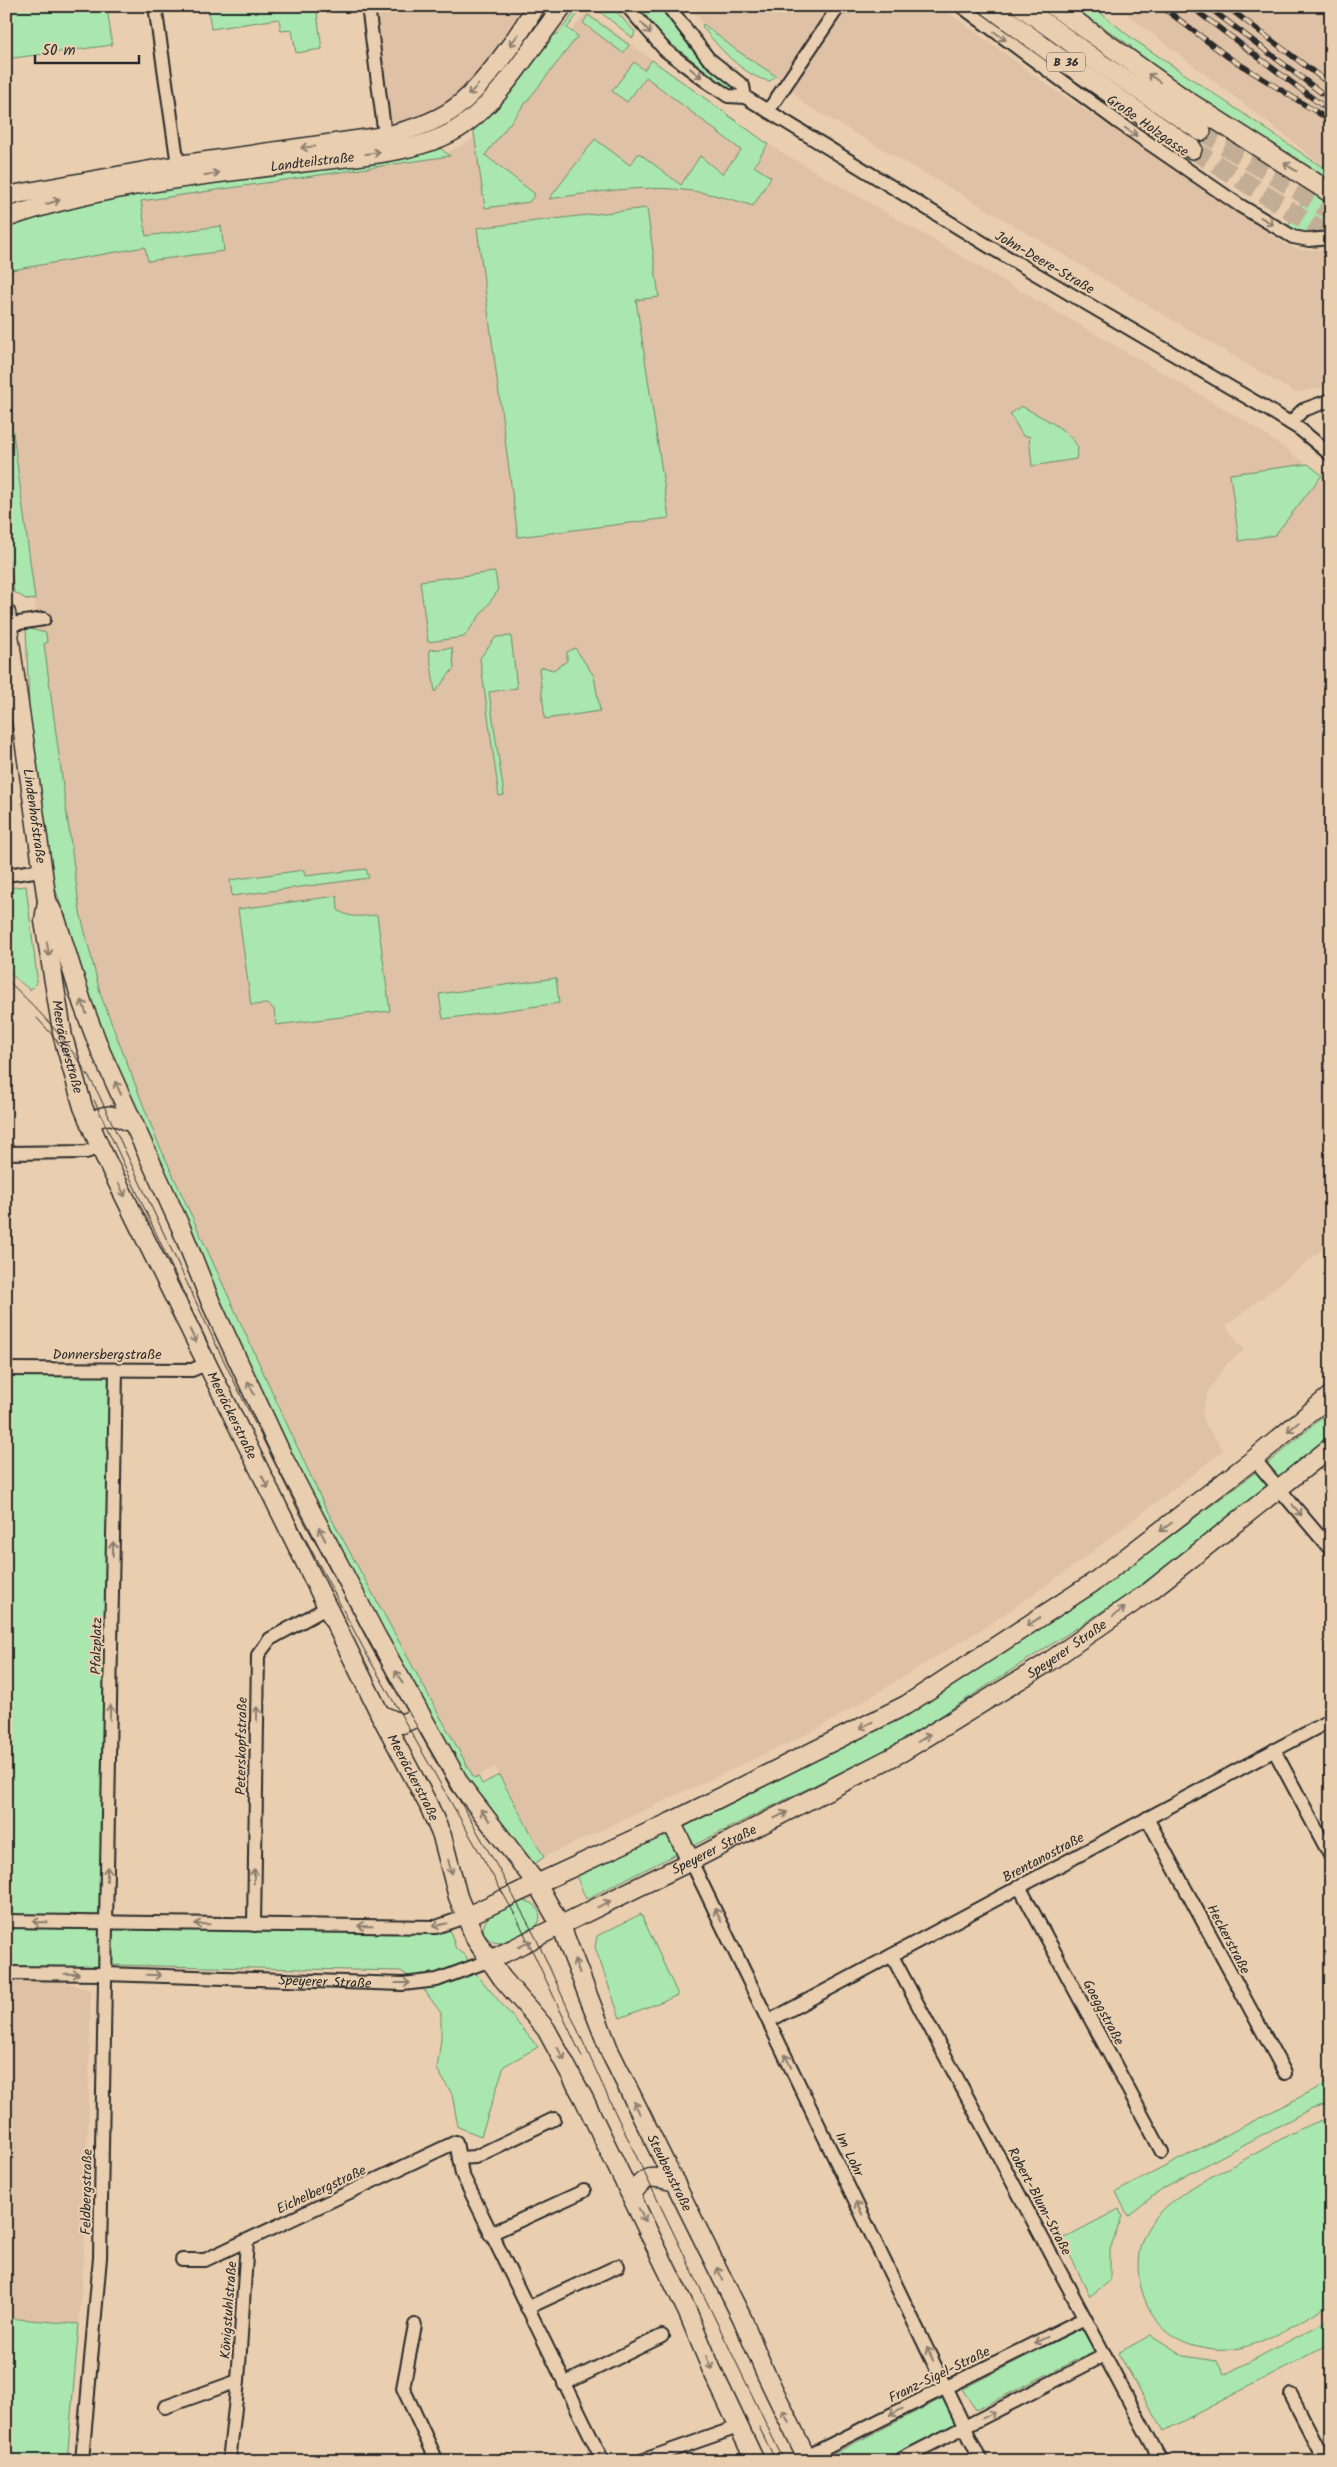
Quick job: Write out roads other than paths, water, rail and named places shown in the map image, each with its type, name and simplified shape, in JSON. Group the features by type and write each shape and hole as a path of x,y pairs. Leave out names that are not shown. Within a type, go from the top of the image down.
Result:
{"main road":[{"name":"B 36","path":"989,6 1192,149"},
{"name":"B 36","path":"1021,6 1101,64 1201,131"},
{"path":"1054,6 1184,99 1331,193"}],"street":[{"path":"155,6 178,165"},
{"path":"368,6 385,136"},
{"name":"Landteilstraße","path":"6,196 178,165 385,136 413,128 439,118 455,108 490,72 528,21 536,6"},
{"name":"Landteilstraße","path":"6,218 69,198 120,187 388,151 440,138 455,131 490,101 562,6"},
{"name":"John-Deere-Straße","path":"626,6 665,50 728,96 745,97 982,242 1290,423 1331,455"},
{"name":"John-Deere-Straße","path":"668,6 708,58 743,86 745,97"},
{"path":"768,111 839,6"},
{"name":"Große Holzgasse","path":"961,6 1133,133 1239,205 1293,237 1309,240 1331,238"},
{"path":"1290,423 1302,410 1331,400"},
{"path":"7,621 44,620"},
{"name":"Lindenhofstraße","path":"7,621 42,870"},
{"path":"6,875 42,870"},
{"name":"Meeräckerstraße","path":"42,870 47,900 56,919 84,1005 102,1052 181,1228 211,1302 284,1459 346,1582 460,1784 537,1884"},
{"name":"Meeräckerstraße","path":"47,900 44,921 46,942 63,1037 90,1124 206,1364 380,1714 436,1820 465,1916"},
{"path":"90,1124 108,1114 134,1124"},
{"path":"6,1153 86,1152 100,1147"},
{"name":"Donnersbergstraße","path":"6,1369 192,1370 206,1364"},
{"name":"Pfalzplatz","path":"106,1923 116,1370"},
{"path":"6,1921 436,1927 465,1916 671,1822 906,1705 1094,1582 1254,1459 1331,1395"},
{"name":"Speyerer Straße","path":"6,1973 411,1983 437,1980 488,1961 561,1926 902,1752 1046,1663 1162,1582 1331,1447"},
{"path":"1254,1459 1331,1550"},
{"name":"Peterskopfstraße","path":"254,1925 258,1654 270,1639 328,1607"},
{"path":"380,1714 402,1724 421,1715"},
{"name":"Brentanostraße","path":"769,2021 1331,1720"},
{"path":"1274,1750 1331,1857"},
{"name":"Heckerstraße","path":"1146,1818 1285,2074"},
{"path":"671,1822 691,1860"},
{"name":"Im Lohr","path":"691,1860 981,2461"},
{"name":"Steubenstraße","path":"537,1884 561,1926 610,2052 742,2318 765,2372 807,2459"},
{"name":"Goeggstraße","path":"1019,1886 1162,2152"},
{"path":"465,1916 488,1961 546,2029 584,2099 688,2313 711,2368 755,2461"},
{"name":"Feldbergstraße","path":"82,2461 100,2258 106,1923"},
{"name":"Robert-Blum-Straße","path":"892,1956 1161,2461"},
{"path":"459,2158 475,2157 554,2119"},
{"name":"Eichelbergstraße","path":"182,2260 205,2260 456,2142 462,2174 603,2461"},
{"path":"632,2195 638,2185 647,2178 656,2177 675,2182"},
{"path":"490,2234 584,2191"},
{"name":"Königstuhlstraße","path":"229,2461 238,2381 247,2241"},
{"path":"527,2308 618,2266"},
{"name":"Franz-Sigel-Straße","path":"807,2459 1085,2318"},
{"path":"415,2325 403,2388 437,2461"},
{"path":"564,2384 662,2336"},
{"path":"898,2461 1105,2355"},
{"path":"164,2407 238,2381"},
{"path":"1290,2395 1326,2461"},
{"path":"641,2461 738,2427"}],"tunnel":[{"path":"1201,131 1331,211"},
{"path":"1192,149 1331,236"}],"tram line":[{"path":"6,979 57,1032 78,1060 98,1093 219,1351 300,1514 392,1683 536,1938 613,2108 784,2461"},
{"path":"37,1018 55,1038 78,1072"},
{"path":"94,1100 210,1349"},
{"path":"287,1504 367,1655 518,1920 582,2057"},
{"path":"759,2427 776,2461"}],"railway":[{"path":"1161,6 1228,57 1331,121"},
{"path":"1190,6 1331,112"},
{"path":"1207,6 1331,100"},
{"path":"1226,6 1331,85"}]}
